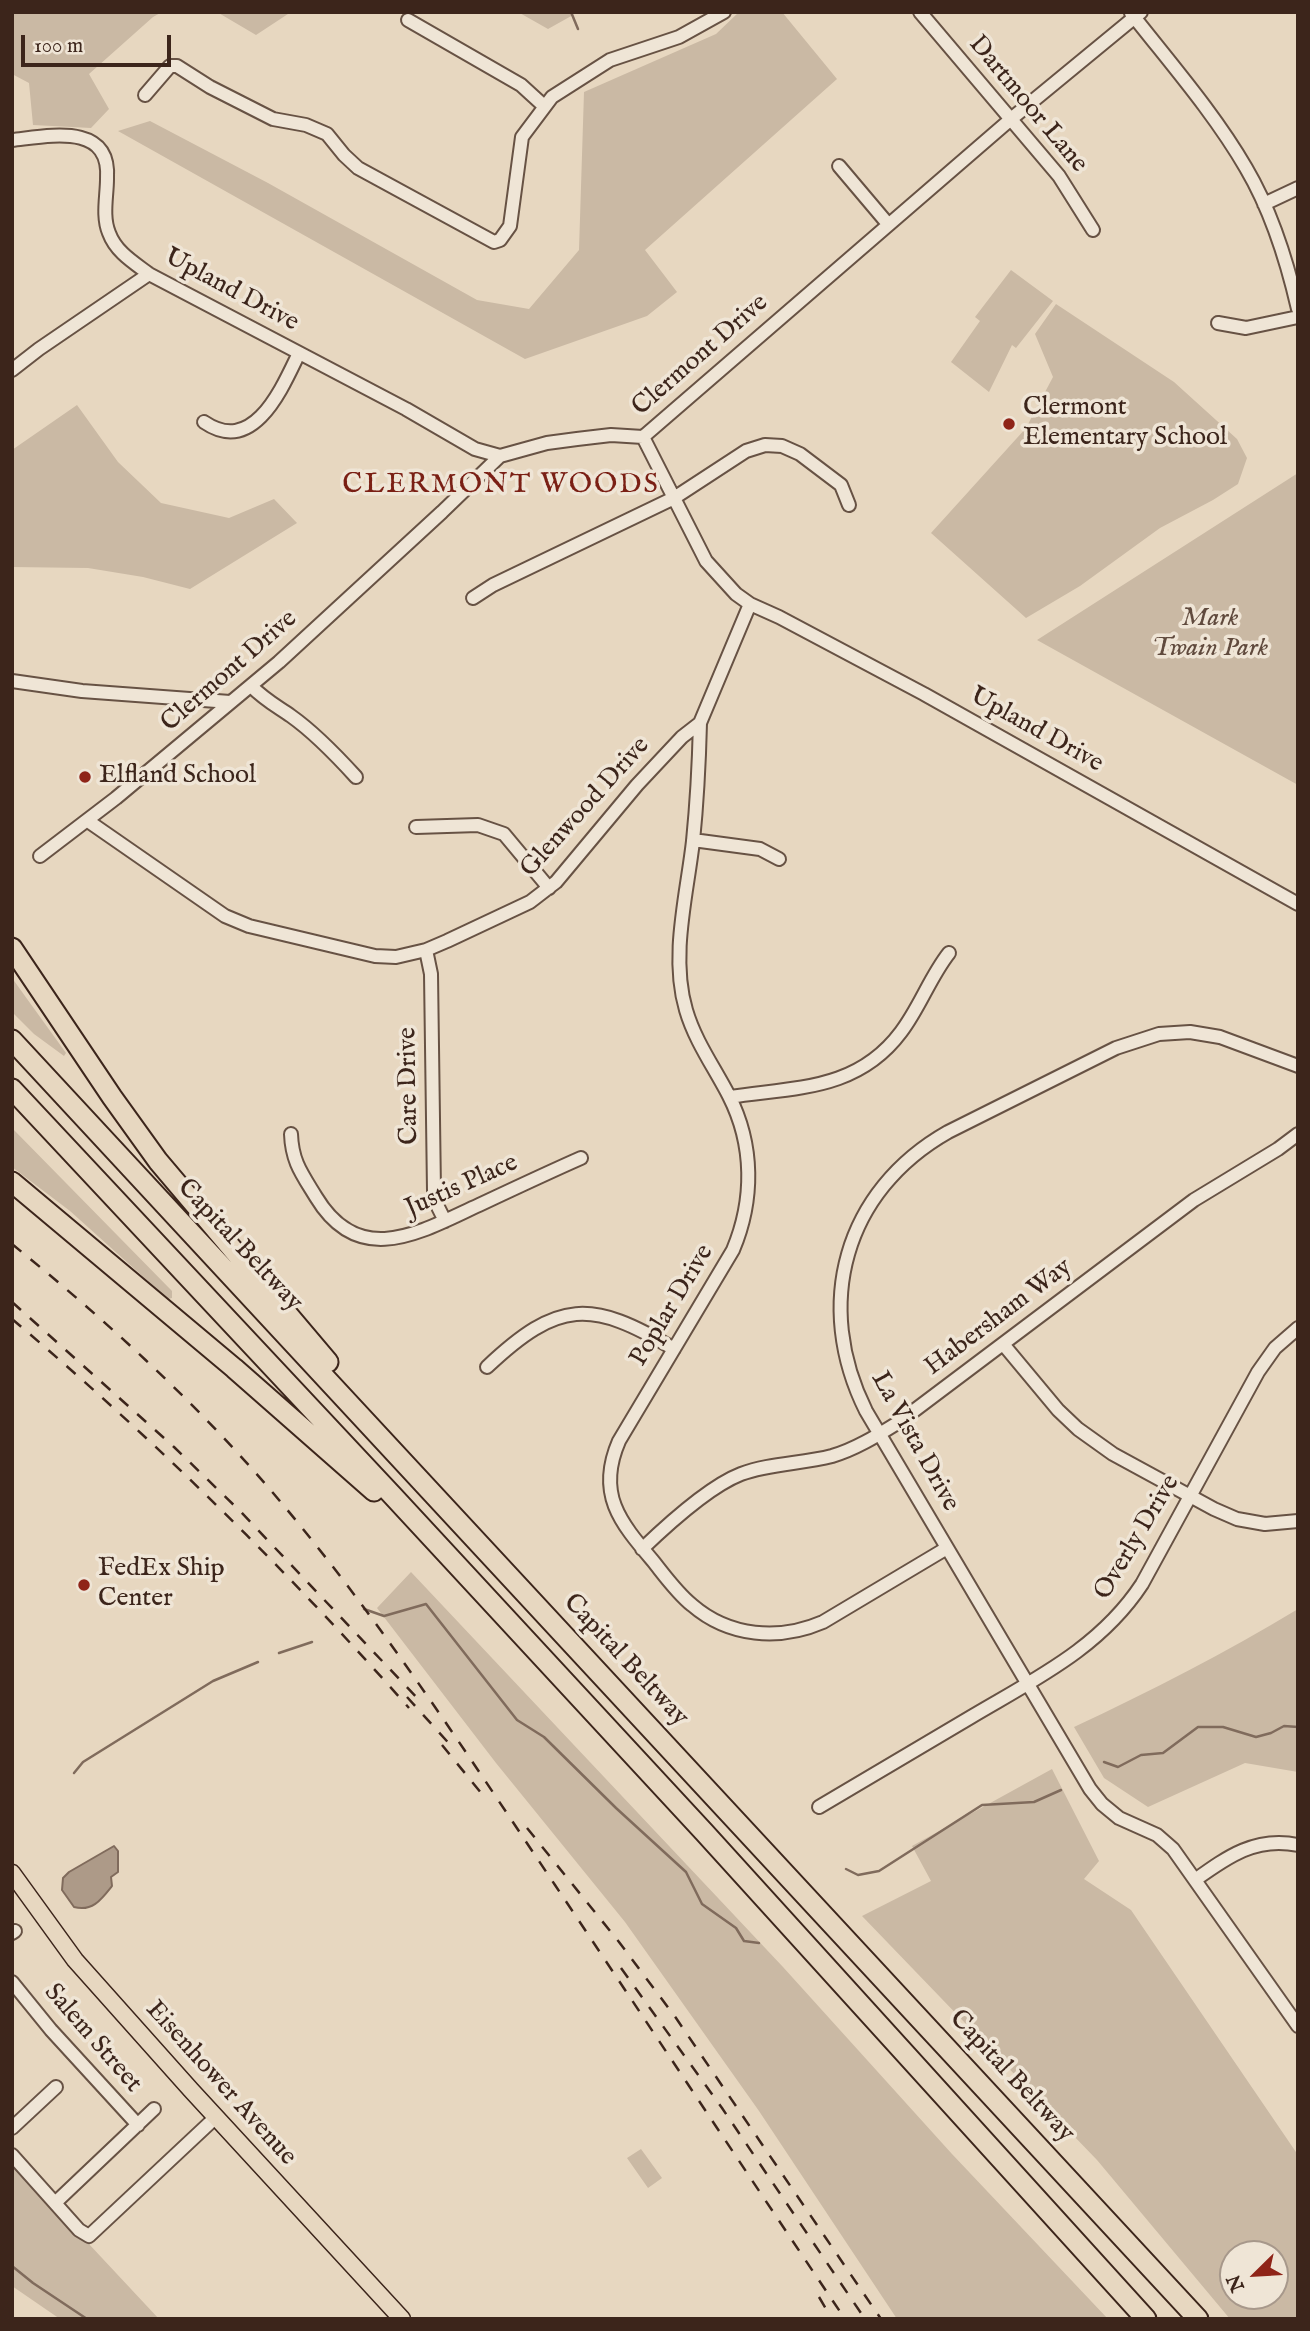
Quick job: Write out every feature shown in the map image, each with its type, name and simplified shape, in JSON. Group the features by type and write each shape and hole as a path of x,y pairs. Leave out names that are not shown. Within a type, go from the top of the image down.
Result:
{"highway":[{"path":"12,948 158,1161 485,1547"},
{"name":"Capital Beltway","path":"12,1040 485,1547 1198,2319"},
{"path":"12,1089 393,1496 855,1997 1146,2319"},
{"path":"12,1182 262,1392 391,1506 536,1652"}],"main road":[{"name":"Eisenhower Avenue","path":"12,1873 75,1960 402,2319"}],"street":[{"path":"145,95 170,66 177,66 210,87 274,119 306,125 327,134 358,168 494,242 500,240 510,226 522,137 551,97 610,60 680,37 724,12"},
{"name":"Dartmoor Lane","path":"920,12 1064,183 1093,230"},
{"path":"1136,14 1225,134 1248,171 1284,254 1298,309"},
{"name":"Clermont Drive","path":"40,856 88,821 251,686 432,522 500,456 577,439 611,435 643,437 888,224 1136,14"},
{"path":"408,20 521,85 544,106"},
{"name":"Upland Drive","path":"12,140 73,136 89,141 98,148 107,163 105,216 108,231 120,252 149,274 406,409 475,449 500,456"},
{"path":"839,166 888,224"},
{"path":"1264,204 1298,188"},
{"path":"12,370 149,274"},
{"path":"1218,323 1246,328 1298,317"},
{"path":"204,422 211,426 238,430 256,422 272,405 299,354"},
{"path":"643,437 706,561 736,594 750,604"},
{"path":"473,598 493,585 674,498 746,451 765,445 782,446 800,454 841,485 849,505"},
{"name":"Upland Drive","path":"750,604 924,694 1298,904"},
{"name":"Glenwood Drive","path":"88,821 210,908 237,922 375,956 396,957 426,950 510,913 549,888 637,785 682,737 700,723 750,604"},
{"path":"12,681 82,691 230,702"},
{"path":"251,686 267,702 315,736 356,777"},
{"name":"Poplar Drive","path":"700,723 693,840 680,954 681,987 695,1033 730,1097 739,1122 747,1154 745,1215 733,1250 619,1441 611,1462 610,1488 615,1510 624,1527 642,1549 683,1597 703,1614 736,1630 770,1634 796,1631 823,1622 947,1548"},
{"path":"416,827 478,825 504,834 549,888"},
{"path":"693,840 760,849 779,859"},
{"name":"Care Drive","path":"426,950 431,974 434,1191 436,1203 445,1221"},
{"path":"730,1097 821,1085 863,1068 901,1032 949,953"},
{"name":"La Vista Drive","path":"1298,1066 1231,1040 1206,1034 1175,1032 1148,1037 1116,1048 948,1132 909,1158 890,1178 867,1210 850,1246 841,1284 840,1324 846,1360 858,1395 1090,1789 1102,1804 1119,1818 1157,1835 1173,1849 1298,2026"},
{"name":"Justis Place","path":"291,1134 292,1152 299,1170 324,1209 347,1229 370,1238 392,1239 415,1235 581,1157"},
{"name":"Habersham Way","path":"642,1549 712,1490 733,1477 756,1469 832,1456 857,1446 900,1422 1194,1200 1298,1134"},
{"path":"487,1367 531,1329 553,1319 576,1315 601,1315 624,1321 674,1349"},
{"name":"Overly Drive","path":"819,1807 1085,1647 1119,1616 1142,1584 1262,1366 1275,1348 1298,1328"},
{"path":"1003,1344 1040,1391 1078,1429 1113,1454 1224,1514 1251,1523 1279,1524 1298,1521"},
{"path":"1195,1880 1226,1857 1241,1850 1282,1842 1298,1845"},
{"name":"Salem Street","path":"12,1982 51,2030 138,2125"},
{"path":"12,2128 56,2087"},
{"path":"55,2203 154,2109"},
{"path":"12,2155 79,2231 89,2236 216,2117"}],"green space":[{"path":"12,12 162,12 89,74 109,109 91,128 33,125 29,83 12,74"},
{"path":"217,12 291,12 256,35"},
{"path":"518,12 571,12 573,15 548,29"},
{"path":"739,12 782,12 837,79 645,250 677,292 647,316 525,359 118,131 150,121 268,183 477,300 529,309 579,250 584,92 716,34"},
{"path":"1011,270 1053,301 1016,348 1012,345 989,392 951,362 980,321 975,317"},
{"path":"1056,304 1174,382 1237,439 1247,458 1238,484 1160,528 1080,586 1026,618 931,533 1026,428 1053,377 1035,334"},
{"path":"77,405 118,462 161,503 229,518 274,499 297,523 190,589 143,577 88,568 12,567 12,450"},
{"name":"Mark Twain Park","path":"1298,473 1298,785 1037,640"},
{"path":"12,978 66,1053 64,1056 34,1034 12,1012"},
{"path":"12,1128 172,1291 172,1298 168,1299 70,1211 12,1167"},
{"path":"411,1572 783,1967 952,2154 1108,2319 897,2319 759,2111 625,1922 496,1763 377,1608"},
{"path":"1298,1609 1298,1772 1245,1763 1148,1807 1104,1778 1074,1727 1188,1671"},
{"path":"1052,1769 1099,1861 1084,1879 1131,1910 1298,2155 1298,2319 1230,2319 1222,2310 1289,2310 1289,2240 1219,2240 1219,2306 1097,2160 862,1916 931,1881 912,1846"},
{"path":"641,2149 662,2178 648,2188 627,2158"},
{"path":"12,2165 78,2238 88,2243 159,2319 60,2319 12,2286"}],"shaded area":[{"path":"114,1846 118,1851 118,1872 111,1877 112,1886 91,1906 74,1907 62,1890 63,1878"}],"waterway":[{"path":"571,12 578,29"},
{"path":"364,1609 384,1616 426,1604 517,1720 544,1737 686,1872 702,1904 736,1928 744,1941 759,1943"},
{"path":"279,1653 312,1642"},
{"path":"74,1773 83,1762 213,1681 258,1662"},
{"path":"1104,1762 1118,1767 1141,1755 1163,1753 1198,1727 1223,1727 1256,1737 1284,1726 1298,1727"},
{"path":"846,1869 858,1875 879,1871 982,1805 1034,1802 1061,1790"},
{"path":"12,2266 87,2319"}],"railway":[{"path":"12,1244 118,1334 185,1398 248,1465 317,1546 388,1640 456,1738 845,2319"},
{"path":"12,1302 174,1447 241,1512 421,1702"},
{"path":"12,1319 117,1411 218,1506 315,1605 409,1708"},
{"path":"407,1697 454,1749"},
{"path":"442,1745 486,1799"},
{"path":"527,1828 676,2018 881,2319"},
{"path":"621,1968 722,2108 865,2319"},
{"path":"819,2297 832,2319"}],"place":[{"name":"Clermont Elementary School","path":"1009,424"},
{"name":"Elfland School","path":"85,777"},
{"name":"FedEx Ship Center","path":"84,1585"}],"district":[{"name":"CLERMONT WOODS","path":"501,486"}]}
